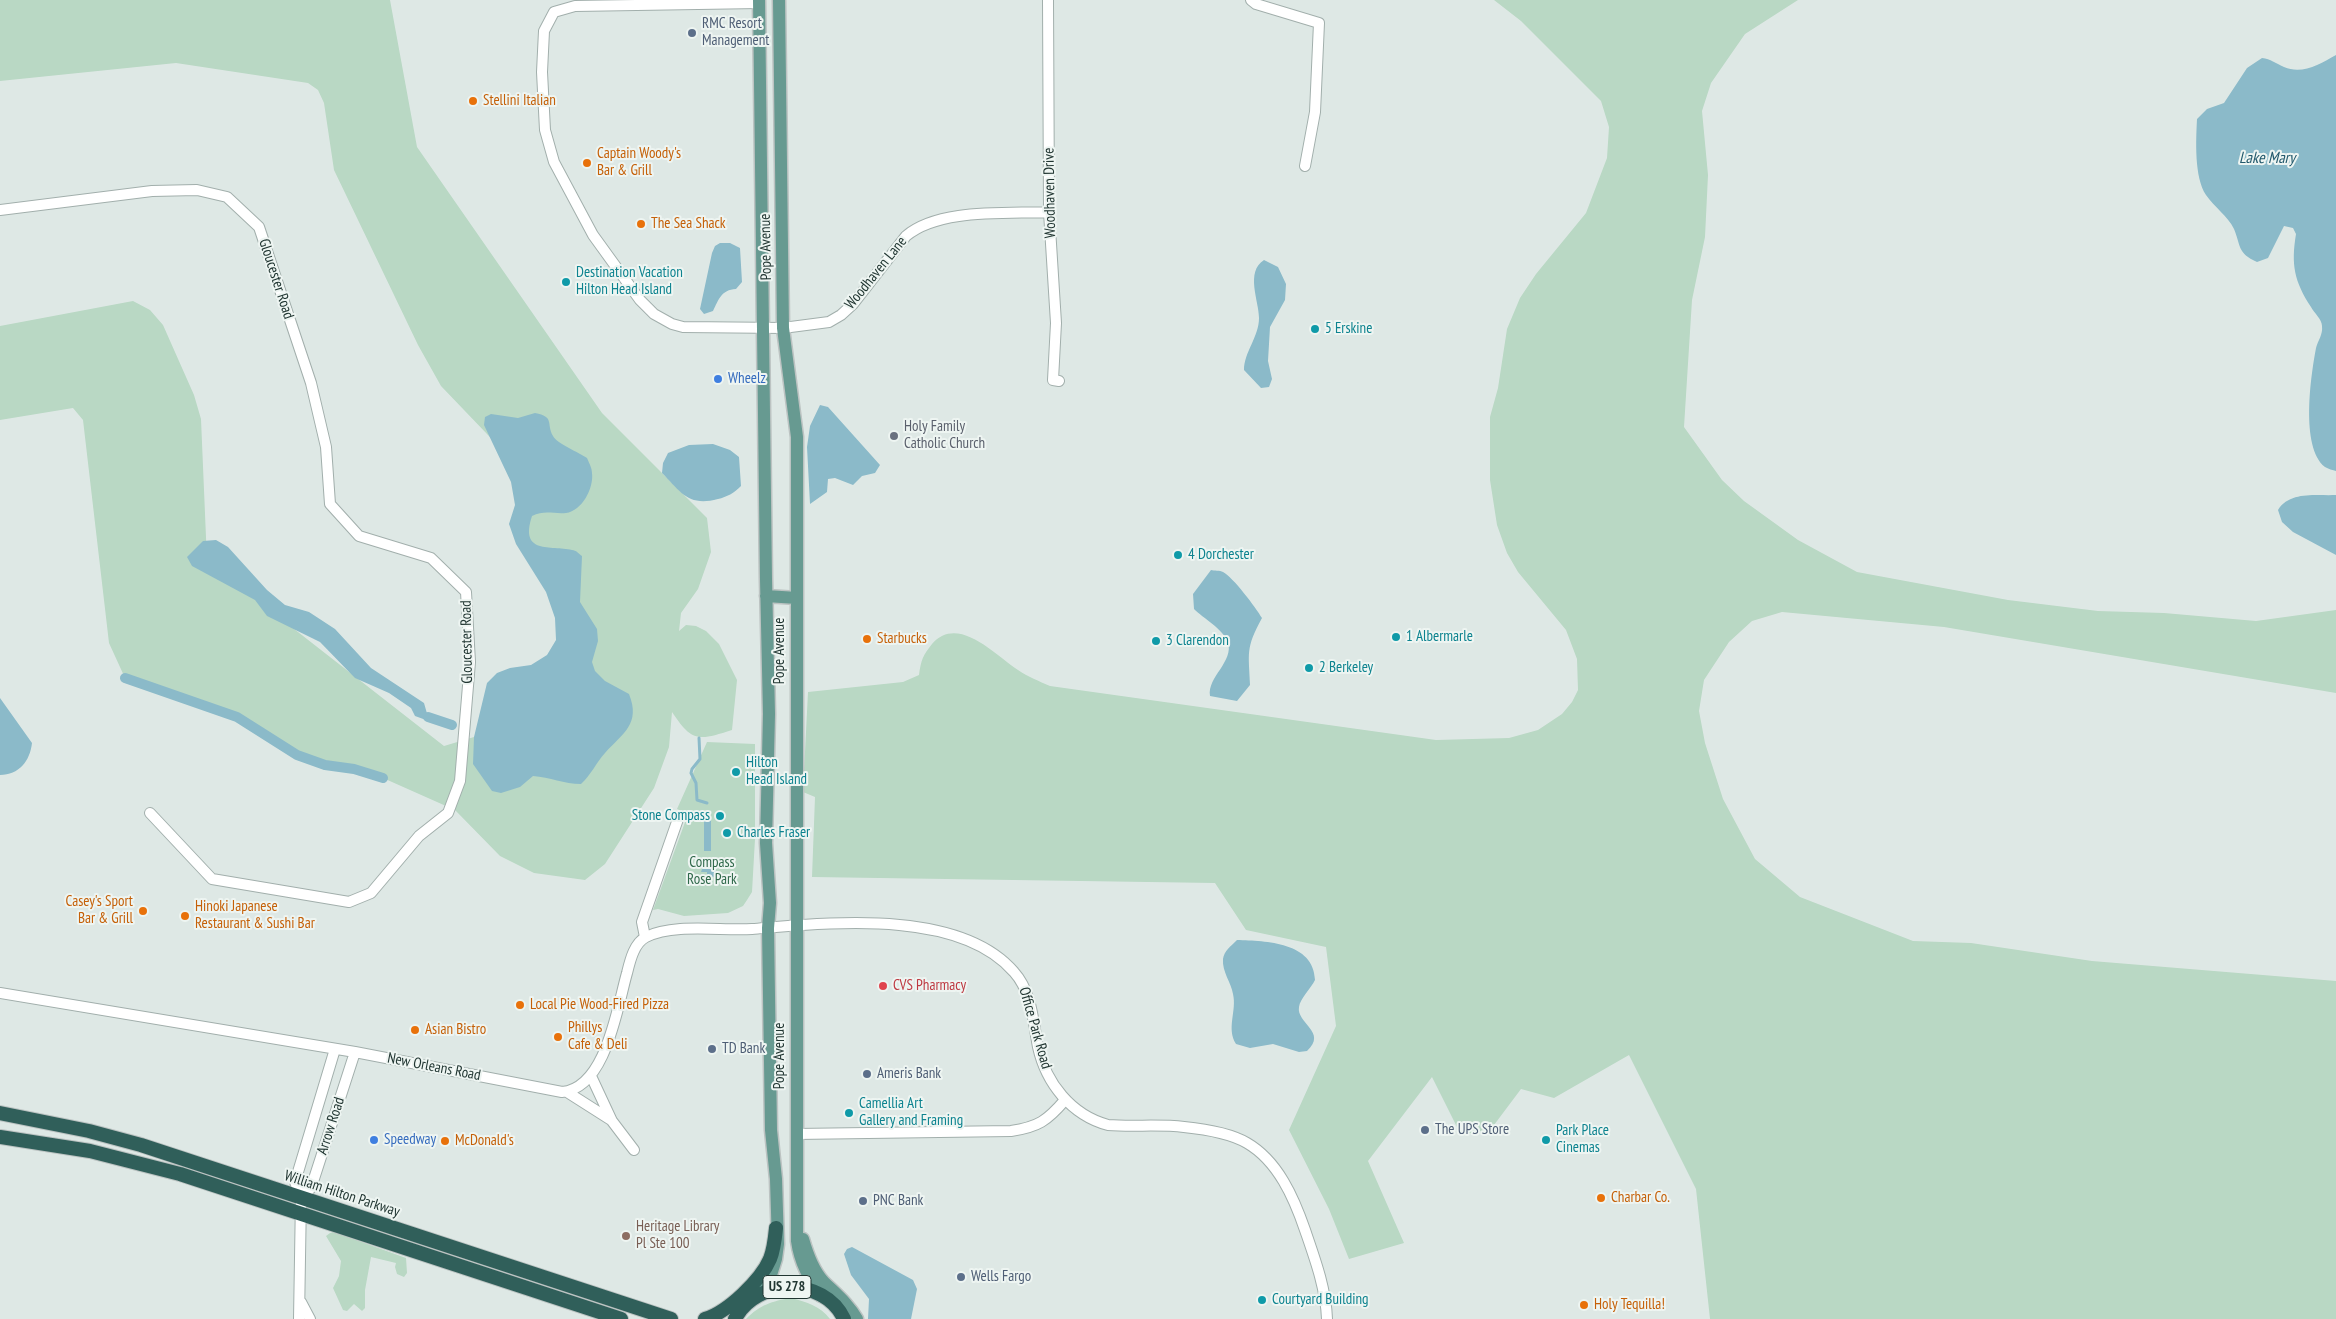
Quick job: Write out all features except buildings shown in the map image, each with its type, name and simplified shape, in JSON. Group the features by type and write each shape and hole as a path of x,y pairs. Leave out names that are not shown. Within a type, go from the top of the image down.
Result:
{"highway":[{"name":"William Hilton Parkway","path":"0,1114 80,1129 141,1145 671,1319"},
{"path":"0,1137 90,1151 171,1172 621,1319"},
{"path":"705,1319 723,1310 763,1271 771,1256 776,1228"},
{"name":"US 278","path":"736,1316 757,1296 768,1291 788,1287 810,1290 821,1296 829,1301 844,1319"},
{"path":"654,1312 681,1319"},
{"path":"723,1319 736,1316"}],"main road":[{"name":"Pope Avenue","path":"779,0 783,328 798,437 797,1241 799,1258 821,1296"},
{"name":"Pope Avenue","path":"757,1296 771,1275 776,1259 776,1179 771,1130 768,928 770,903 766,843 769,714 759,2"},
{"path":"766,596 797,598"},
{"path":"798,1220 806,1250 816,1272 846,1302 857,1319"}],"street":[{"name":"Woodhaven Drive","path":"1048,0 1049,212 1056,324 1053,380 1058,381"},
{"path":"1251,0 1256,4 1319,23 1315,112 1305,166"},
{"name":"Woodhaven Lane","path":"759,2 565,8 554,12 544,31 542,72 545,130 554,162 593,234 640,300 654,314 672,324 683,327 763,326 783,328 819,325 841,315 853,304 906,236 916,228 933,220 966,216 1049,212"},
{"name":"Gloucester Road","path":"0,210 152,191 197,190 227,197 259,227 311,383 326,447 330,504 359,536 430,558 466,592 470,662 460,781 448,812 418,836 371,893 349,902 212,879 150,813"},
{"path":"645,937 642,922 678,819"},
{"name":"Office Park Road","path":"768,928 844,924 918,926 951,932 1001,959 1014,971 1022,982 1029,1000 1038,1048 1055,1088 1065,1100 1090,1118 1108,1125 1184,1127 1237,1139 1255,1148 1279,1175 1300,1216 1322,1286 1327,1319"},
{"path":"567,1092 582,1086 602,1060 632,953 645,937 672,930 768,928"},
{"name":"New Orleans Road","path":"0,993 355,1052 567,1092"},
{"name":"Arrow Road","path":"299,1319 301,1301 300,1214 302,1197 295,1182 335,1049"},
{"name":"Arrow Road","path":"302,1197 311,1188 355,1052"},
{"path":"591,1076 612,1121 634,1150"},
{"path":"567,1092 612,1121"},
{"path":"796,1134 1011,1131 1041,1123 1051,1117 1065,1100"},
{"path":"301,1301 310,1319"}],"green space":[{"path":"0,0 390,0 417,147 602,413 707,518 711,552 698,589 681,613 679,631 686,625 696,626 706,631 719,644 737,680 732,730 711,736 697,736 685,729 672,712 669,747 654,788 605,864 585,880 534,873 500,856 455,810 383,778 354,769 325,765 297,755 237,717 125,678 109,643 83,420 73,408 0,420 0,326 133,301 150,310 163,325 194,395 201,419 207,561 444,746 474,737 579,644 518,535 532,481 441,386 418,345 334,170 324,103 318,90 308,83 176,63 0,81"},
{"path":"1494,0 1798,0 1745,34 1711,83 1702,111 1708,175 1705,237 1692,300 1684,427 1722,480 1744,501 1798,540 1857,572 2008,600 2098,611 2164,613 2256,621 2336,610 2336,693 1944,627 1782,612 1752,621 1729,642 1704,680 1699,711 1705,743 1723,799 1755,859 1800,897 1913,941 1971,943 2092,961 2336,981 2336,1319 1710,1319 1696,1189 1629,1055 1554,1098 1521,1089 1491,1129 1461,1135 1432,1077 1368,1161 1404,1243 1349,1259 1329,1209 1289,1130 1336,1026 1326,947 1246,930 1215,883 812,877 815,797 803,792 808,692 903,682 919,675 923,658 932,644 942,636 953,633 965,635 976,640 1022,672 1050,686 1436,740 1509,738 1538,730 1562,714 1572,702 1578,690 1577,659 1566,630 1518,572 1507,553 1497,525 1490,480 1490,417 1498,388 1507,329 1520,298 1536,274 1586,213 1607,158 1609,127 1601,101 1521,21"},
{"name":"Compass Rose Park","path":"707,742 755,744 755,839 752,892 743,906 728,913 684,916 658,909 653,910 688,814 677,809"},
{"path":"334,1232 406,1258 407,1273 404,1277 397,1274 396,1263 371,1257 365,1290 365,1308 362,1311 354,1304 347,1311 343,1310 333,1288 339,1276 341,1261 326,1236"},
{"path":"791,1298 813,1305 830,1319 746,1319 756,1310 767,1304"}],"water":[{"name":"Lake Mary","path":"2336,55 2336,471 2325,467 2317,457 2312,444 2309,410 2310,392 2316,348 2321,335 2322,323 2305,298 2297,280 2294,263 2296,234 2293,228 2284,226 2268,258 2257,262 2246,255 2241,249 2231,224 2209,199 2202,187 2199,178 2196,148 2197,119 2207,109 2224,103 2247,68 2262,58 2297,70 2324,62"},
{"path":"720,243 730,243 740,248 742,282 736,289 724,293 713,311 704,314 700,309 712,253 715,246"},
{"path":"1264,260 1278,267 1286,284 1285,300 1270,327 1268,361 1272,379 1269,387 1261,388 1244,370 1246,357 1254,338 1259,318 1254,287 1255,272 1258,265"},
{"path":"820,405 828,407 880,465 875,473 862,476 853,485 835,478 828,479 827,492 810,504 807,447 810,426"},
{"path":"535,413 548,419 555,439 587,458 592,469 592,479 586,498 577,508 566,513 541,513 532,516 529,528 530,537 533,543 539,546 573,550 582,556 580,602 597,629 598,641 592,662 595,671 605,681 629,694 633,713 624,733 581,784 533,776 520,787 501,793 492,791 473,764 474,737 487,683 497,673 510,668 531,665 547,655 556,640 555,618 546,592 516,544 509,524 515,505 511,482 484,425 485,417 491,414 518,418"},
{"path":"713,444 730,450 739,457 741,486 736,491 721,498 708,501 692,499 680,492 662,473 663,463 668,453 689,445"},
{"path":"2312,495 2336,495 2336,555 2293,532 2282,522 2278,510 2289,500"},
{"path":"216,540 228,547 267,590 285,605 309,612 335,629 371,668 424,703 428,717 426,720 415,716 411,708 389,693 355,678 320,642 267,616 255,600 192,566 187,557 203,541"},
{"path":"1211,570 1222,571 1227,575 1244,593 1262,618 1250,644 1250,685 1237,701 1210,696 1212,682 1224,663 1229,649 1228,642 1222,633 1194,609 1193,594"},
{"path":"0,698 32,743 29,756 18,770 13,773 0,775"},
{"path":"704,819 711,819 711,851 704,851"},
{"path":"705,862 717,864 715,877 707,877 707,872 701,872"},
{"path":"1237,940 1261,941 1286,946 1298,951 1313,967 1315,980 1299,1007 1299,1013 1313,1033 1314,1038 1313,1044 1307,1051 1299,1052 1273,1044 1250,1048 1236,1044 1232,1032 1234,1000 1223,959 1226,951"},
{"path":"852,1247 913,1280 917,1289 911,1319 868,1319 869,1299 851,1275 844,1254 847,1249"}],"waterway":[{"path":"125,678 237,717 297,755 325,765 354,769 383,778"},
{"path":"428,717 452,725"},
{"path":"699,738 700,759 691,773 696,783 697,800 707,803"}],"place":[{"name":"RMC Resort Management","path":"692,33"},
{"name":"Stellini Italian","path":"473,101"},
{"name":"Captain Woody's Bar & Grill","path":"587,163"},
{"name":"The Sea Shack","path":"641,224"},
{"name":"Destination Vacation Hilton Head Island","path":"566,282"},
{"name":"5 Erskine","path":"1315,329"},
{"name":"Wheelz","path":"718,379"},
{"name":"Holy Family Catholic Church","path":"894,436"},
{"name":"4 Dorchester","path":"1178,555"},
{"name":"1 Albermarle","path":"1396,637"},
{"name":"Starbucks","path":"867,639"},
{"name":"3 Clarendon","path":"1156,641"},
{"name":"2 Berkeley","path":"1309,668"},
{"name":"Hilton Head Island","path":"736,772"},
{"name":"Stone Compass","path":"720,816"},
{"name":"Charles Fraser","path":"727,833"},
{"name":"Casey's Sport Bar & Grill","path":"143,911"},
{"name":"Hinoki Japanese Restaurant & Sushi Bar","path":"185,916"},
{"name":"CVS Pharmacy","path":"883,986"},
{"name":"Local Pie Wood-Fired Pizza","path":"520,1005"},
{"name":"Asian Bistro","path":"415,1030"},
{"name":"Phillys Cafe & Deli","path":"558,1037"},
{"name":"TD Bank","path":"712,1049"},
{"name":"Ameris Bank","path":"867,1074"},
{"name":"Camellia Art Gallery and Framing","path":"849,1113"},
{"name":"The UPS Store","path":"1425,1130"},
{"name":"Speedway","path":"374,1140"},
{"name":"Park Place Cinemas","path":"1546,1140"},
{"name":"McDonald's","path":"445,1141"},
{"name":"Charbar Co.","path":"1601,1198"},
{"name":"PNC Bank","path":"863,1201"},
{"name":"Heritage Library Pl Ste 100","path":"626,1236"},
{"name":"Wells Fargo","path":"961,1277"},
{"name":"Courtyard Building","path":"1262,1300"},
{"name":"Holy Tequilla!","path":"1584,1305"}]}
